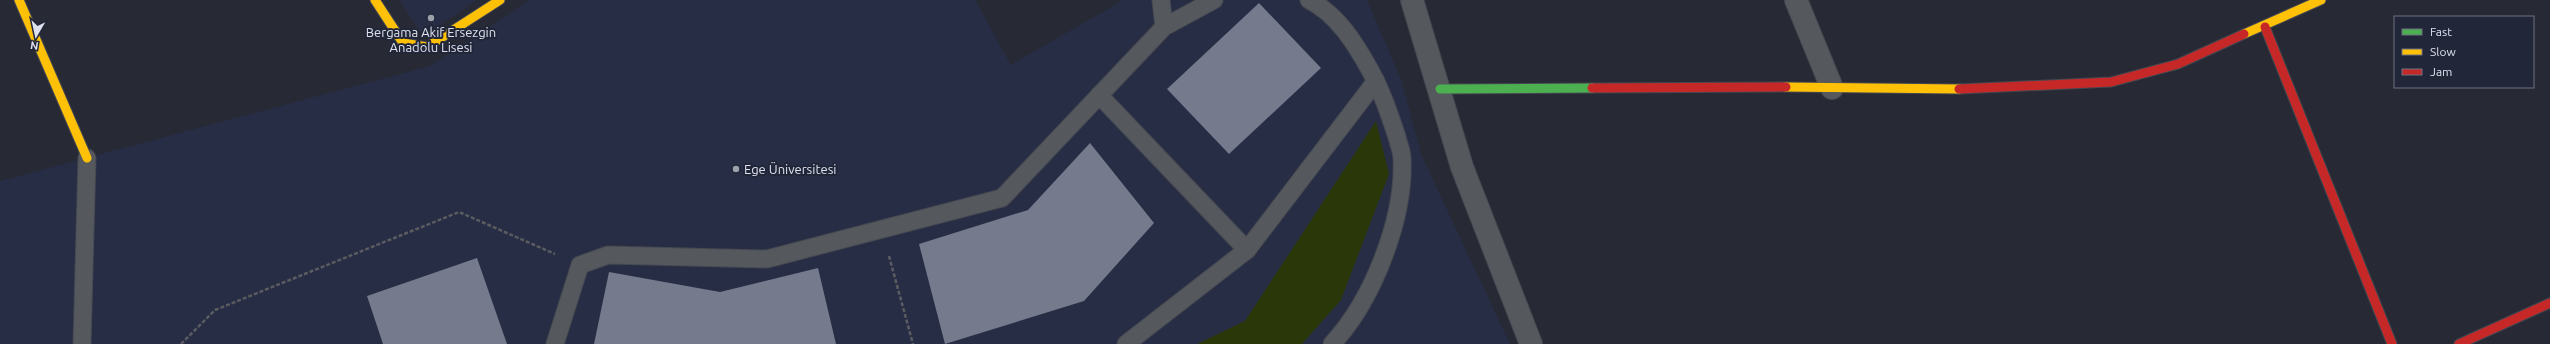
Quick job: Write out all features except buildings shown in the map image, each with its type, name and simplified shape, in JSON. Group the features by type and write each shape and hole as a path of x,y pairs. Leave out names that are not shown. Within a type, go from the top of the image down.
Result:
{"street":[{"path":"18,0 87,158"},
{"path":"375,0 403,43 428,47 500,0"},
{"path":"1412,0 1440,89 1462,167 1531,344"},
{"path":"1796,0 1832,88"},
{"path":"1440,89 1832,88 1941,90 2111,82 2178,64 2265,27 2321,0"},
{"path":"2265,27 2392,344"},
{"path":"2459,344 2550,303"}],"lane":[{"path":"1161,0 1164,27"},
{"path":"555,344 580,265 608,255 767,259 1002,198 1164,27 1214,0"},
{"path":"1309,0 1325,8 1358,48 1385,98 1402,156 1399,208 1378,269 1350,325 1332,344"},
{"path":"1126,344 1247,250 1376,81"},
{"path":"1099,95 1247,250"},
{"path":"82,344 87,158"}],"path":[{"path":"181,344 215,310 459,212 580,265"},
{"path":"881,229 913,344"}],"shaded area":[{"name":"Bergama Akif Ersezgin Anadolu Lisesi","path":"399,0 477,0 423,36"},
{"name":"Ege Üniversitesi","path":"530,0 975,0 1011,65 1123,0 1367,0 1402,82 1421,154 1510,344 0,344 0,181 430,66"}],"green space":[{"path":"1376,121 1389,174 1341,300 1302,344 1197,344 1245,321"}],"traffic: fast":[{"path":"1440,89 1592,88"}],"traffic: slow":[{"path":"19,0 87,158"},
{"path":"375,0 403,43 427,47 500,0"},
{"path":"2244,34 2321,0"},
{"path":"1786,87 1959,89"}],"traffic: jam":[{"path":"2265,27 2392,344"},
{"path":"1959,89 2111,82 2178,64 2244,34"},
{"path":"1592,88 1786,87"},
{"path":"2459,344 2550,303"}],"place":[{"name":"Bergama Akif Ersezgin Anadolu Lisesi","path":"431,18"},
{"name":"Ege Üniversitesi","path":"736,169"}]}
